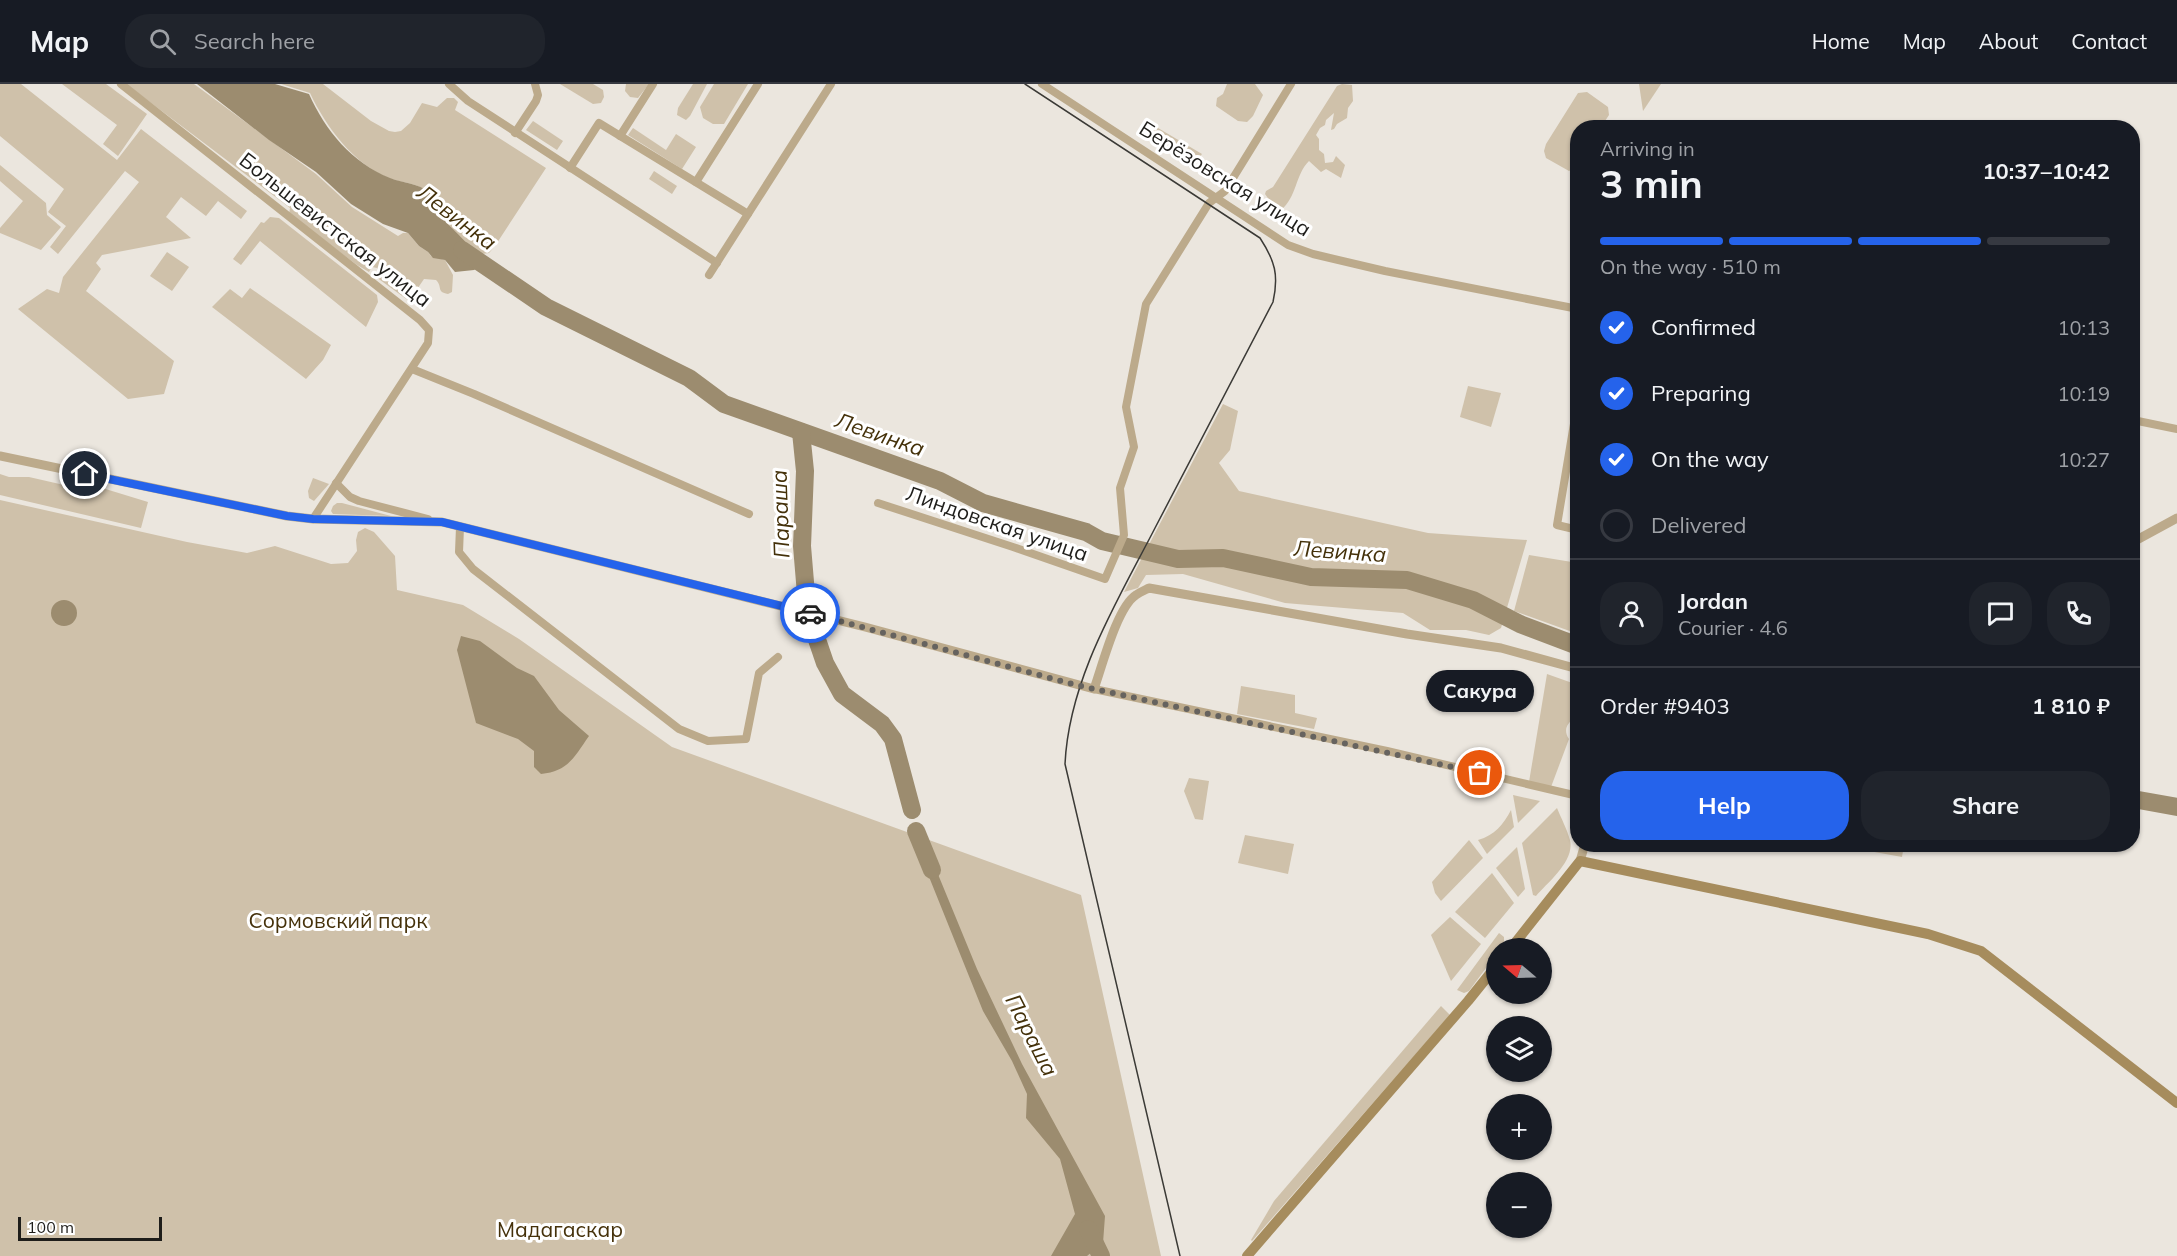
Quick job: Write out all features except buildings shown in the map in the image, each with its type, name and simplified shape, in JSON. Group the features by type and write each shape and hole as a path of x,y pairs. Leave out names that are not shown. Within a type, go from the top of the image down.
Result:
{"main road":[{"path":"1519,938 1580,861 1928,934 1981,951 2174,1099"},
{"path":"1247,1256 1486,979"}],"street":[{"name":"Большевистская улица","path":"121,84 429,330 428,343 313,519"},
{"path":"449,84 468,101 717,262"},
{"path":"515,132 536,101 538,95 535,84"},
{"path":"620,136 653,84"},
{"path":"696,182 758,84"},
{"path":"709,275 831,84"},
{"name":"Берёзовская улица","path":"1042,84 1288,245 1313,254 1386,271 1570,307"},
{"path":"1216,197 1225,191 1292,84"},
{"path":"570,168 599,123 748,214"},
{"name":"Линдовская улица","path":"878,503 1105,579 1124,535 1120,488 1134,447 1126,407 1146,304 1209,203 1216,197"},
{"path":"412,369 749,514"},
{"path":"2140,421 2177,429"},
{"path":"1570,448 1557,525 1570,528"},
{"path":"0,456 287,516 313,519 442,522"},
{"path":"336,483 350,497 359,501 865,627 1094,689 1387,751 1570,794"},
{"path":"2140,538 2177,519"},
{"path":"459,527 459,552 473,569 679,729 708,741 746,739 759,673 778,657"},
{"path":"1094,689 1126,606 1135,595 1149,588 1407,634 1501,648 1570,667"},
{"path":"1580,861 1583,852"}],"green space":[{"path":"0,84 21,84 117,160 141,129 247,211 241,219 218,201 206,216 181,197 166,217 191,238 102,255 96,263 101,269 86,291 174,361 164,394 128,399 18,309 47,289 59,293 63,277 139,182 125,171 58,254 50,247 66,226 48,212 64,189 0,136"},
{"path":"62,84 106,84 147,114 118,156 103,144 117,125"},
{"path":"126,84 194,84 316,174 352,207 398,236 408,233 431,256 445,260 453,275 452,292 444,293 436,280 424,279 409,301 376,277 379,272 377,268 372,267 369,272 357,265 289,214 290,208"},
{"path":"281,84 323,84 371,121 395,132 401,131 410,123 422,103 437,107 447,98 454,98 458,102 455,110 546,168 495,246 489,253 482,254 465,242 447,224 439,214 429,193 416,185 391,179 365,164 343,144 324,119 310,93"},
{"path":"560,84 593,84 603,90 604,97 601,103 593,104"},
{"path":"626,84 649,84 638,98 630,97 625,91"},
{"path":"693,84 707,84 686,120 677,115 678,108"},
{"path":"714,84 748,84 724,124 713,124 703,118 700,107"},
{"path":"1227,84 1255,84 1263,95 1253,116 1247,122 1238,121 1216,106 1217,98 1223,94"},
{"path":"1639,84 1661,84 1643,111"},
{"path":"1352,85 1353,101 1348,108 1347,118 1331,130 1334,113 1316,135 1319,139 1319,150 1324,154 1325,163 1333,162 1336,156 1345,165 1341,178 1326,169 1321,172 1309,161 1290,199 1281,210 1273,205 1265,194 1266,191 1273,187 1337,86"},
{"path":"1587,92 1608,107 1609,115 1606,120 1570,120 1569,171 1546,158 1544,151 1546,144 1578,93"},
{"path":"533,121 563,141 557,150 526,130"},
{"path":"1153,125 1202,154 1198,159 1193,160 1155,138 1149,133"},
{"path":"633,128 666,150 676,134 696,147 682,169 628,135"},
{"path":"0,165 46,203 47,215 61,227 41,250 0,233 0,228 23,201 0,181"},
{"path":"654,171 677,186 672,194 649,179"},
{"path":"270,217 279,218 377,295 378,302 366,327 260,241 241,265 233,259 261,222 264,223"},
{"path":"167,252 189,267 172,291 150,276"},
{"path":"250,288 331,345 323,360 306,379 212,307 230,289 242,298"},
{"path":"1468,386 1501,393 1491,427 1460,417"},
{"path":"1223,404 1238,411 1230,450 1219,463 1239,491 1428,533 1527,540 1501,628 1489,635 1466,630 1430,630 1403,613 1285,603 1183,574 1146,575 1138,588 1124,592"},
{"path":"0,474 9,477 29,477 64,485 99,487 148,502 141,528 0,495"},
{"path":"313,478 329,484 314,501 309,498 308,491"},
{"name":"Сормовский парк","path":"0,500 187,542 247,553 275,546 331,564 348,563 357,551 358,532 365,528 374,532 395,556 397,590 463,605 519,639 672,747 1081,895 1161,1256 0,1256"},
{"path":"337,503 391,516 333,514 331,511"},
{"path":"1529,555 1570,562 1570,631 1514,611"},
{"path":"1547,674 1570,682 1570,722 1566,733 1569,739 1551,787 1529,782"},
{"path":"1241,686 1295,695 1295,713 1317,718 1314,729 1237,714"},
{"path":"1189,778 1209,781 1203,820 1195,819 1184,791"},
{"path":"1513,795 1540,801 1518,823"},
{"path":"1557,808 1569,836 1570,848 1565,863 1536,896 1533,895 1522,843"},
{"path":"1511,810 1514,827 1487,854 1478,840 1498,829"},
{"path":"1245,835 1294,844 1288,874 1238,863"},
{"path":"1469,840 1483,858 1441,901 1435,893 1432,882"},
{"path":"1517,847 1525,889 1518,897 1496,868"},
{"path":"1874,852 1903,852 1902,857"},
{"path":"1492,873 1514,903 1485,938 1455,912"},
{"path":"1450,917 1481,944 1451,981 1431,935"},
{"path":"1499,933 1504,937 1504,938 1495,938"},
{"path":"1486,951 1486,968 1469,991 1464,993 1457,990"},
{"path":"1441,1006 1450,1015 1252,1241 1274,1201"}],"shaded area":[{"path":"197,84 275,84 309,94 323,120 341,144 364,164 376,172 429,192 441,217 472,249 481,265 474,270 455,272 445,260 433,258 408,233 383,224 351,204 316,172 269,140"},
{"path":"64,600 73,604 77,613 73,622 64,626 55,622 51,613 55,604"},
{"path":"461,636 480,641 517,668 534,676 559,710 589,736 570,762 558,770 541,774 534,767 534,751 518,739 476,723 457,650"},
{"path":"917,847 928,850 977,969 1022,1064 1105,1216 1103,1243 1087,1256 1051,1256 1075,1214 1060,1159 1026,1118 1027,1094 1012,1061 983,1011"}],"waterway":[{"name":"Левинка","path":"462,250 546,307 689,378 724,404 940,481 983,503 1086,532 1102,541 1178,559 1223,558 1311,577 1407,580 1473,600 1520,624 1570,643"},
{"name":"Параша","path":"801,432 805,471 802,546 806,594"},
{"name":"Параша","path":"811,622 825,663 842,694 882,724 893,739 912,810"},
{"name":"Левинка","path":"2140,800 2177,807"},
{"name":"Параша","path":"916,831 932,870"},
{"path":"1088,1229 1101,1256"}],"tram line":[{"path":"1025,84 1260,238 1272,261 1275,276 1273,302 1097,642 1075,702 1068,732 1065,764 1180,1256"}],"way so far":[{"path":"810,613 1076,685 1480,773"}],"place":[{"name":"Сакура","path":"1480,773"}],"route":[{"path":"85,474 287,516 313,519 442,522 810,613"}],"park label":[{"name":"Мадагаскар","path":"560,1230"}]}
